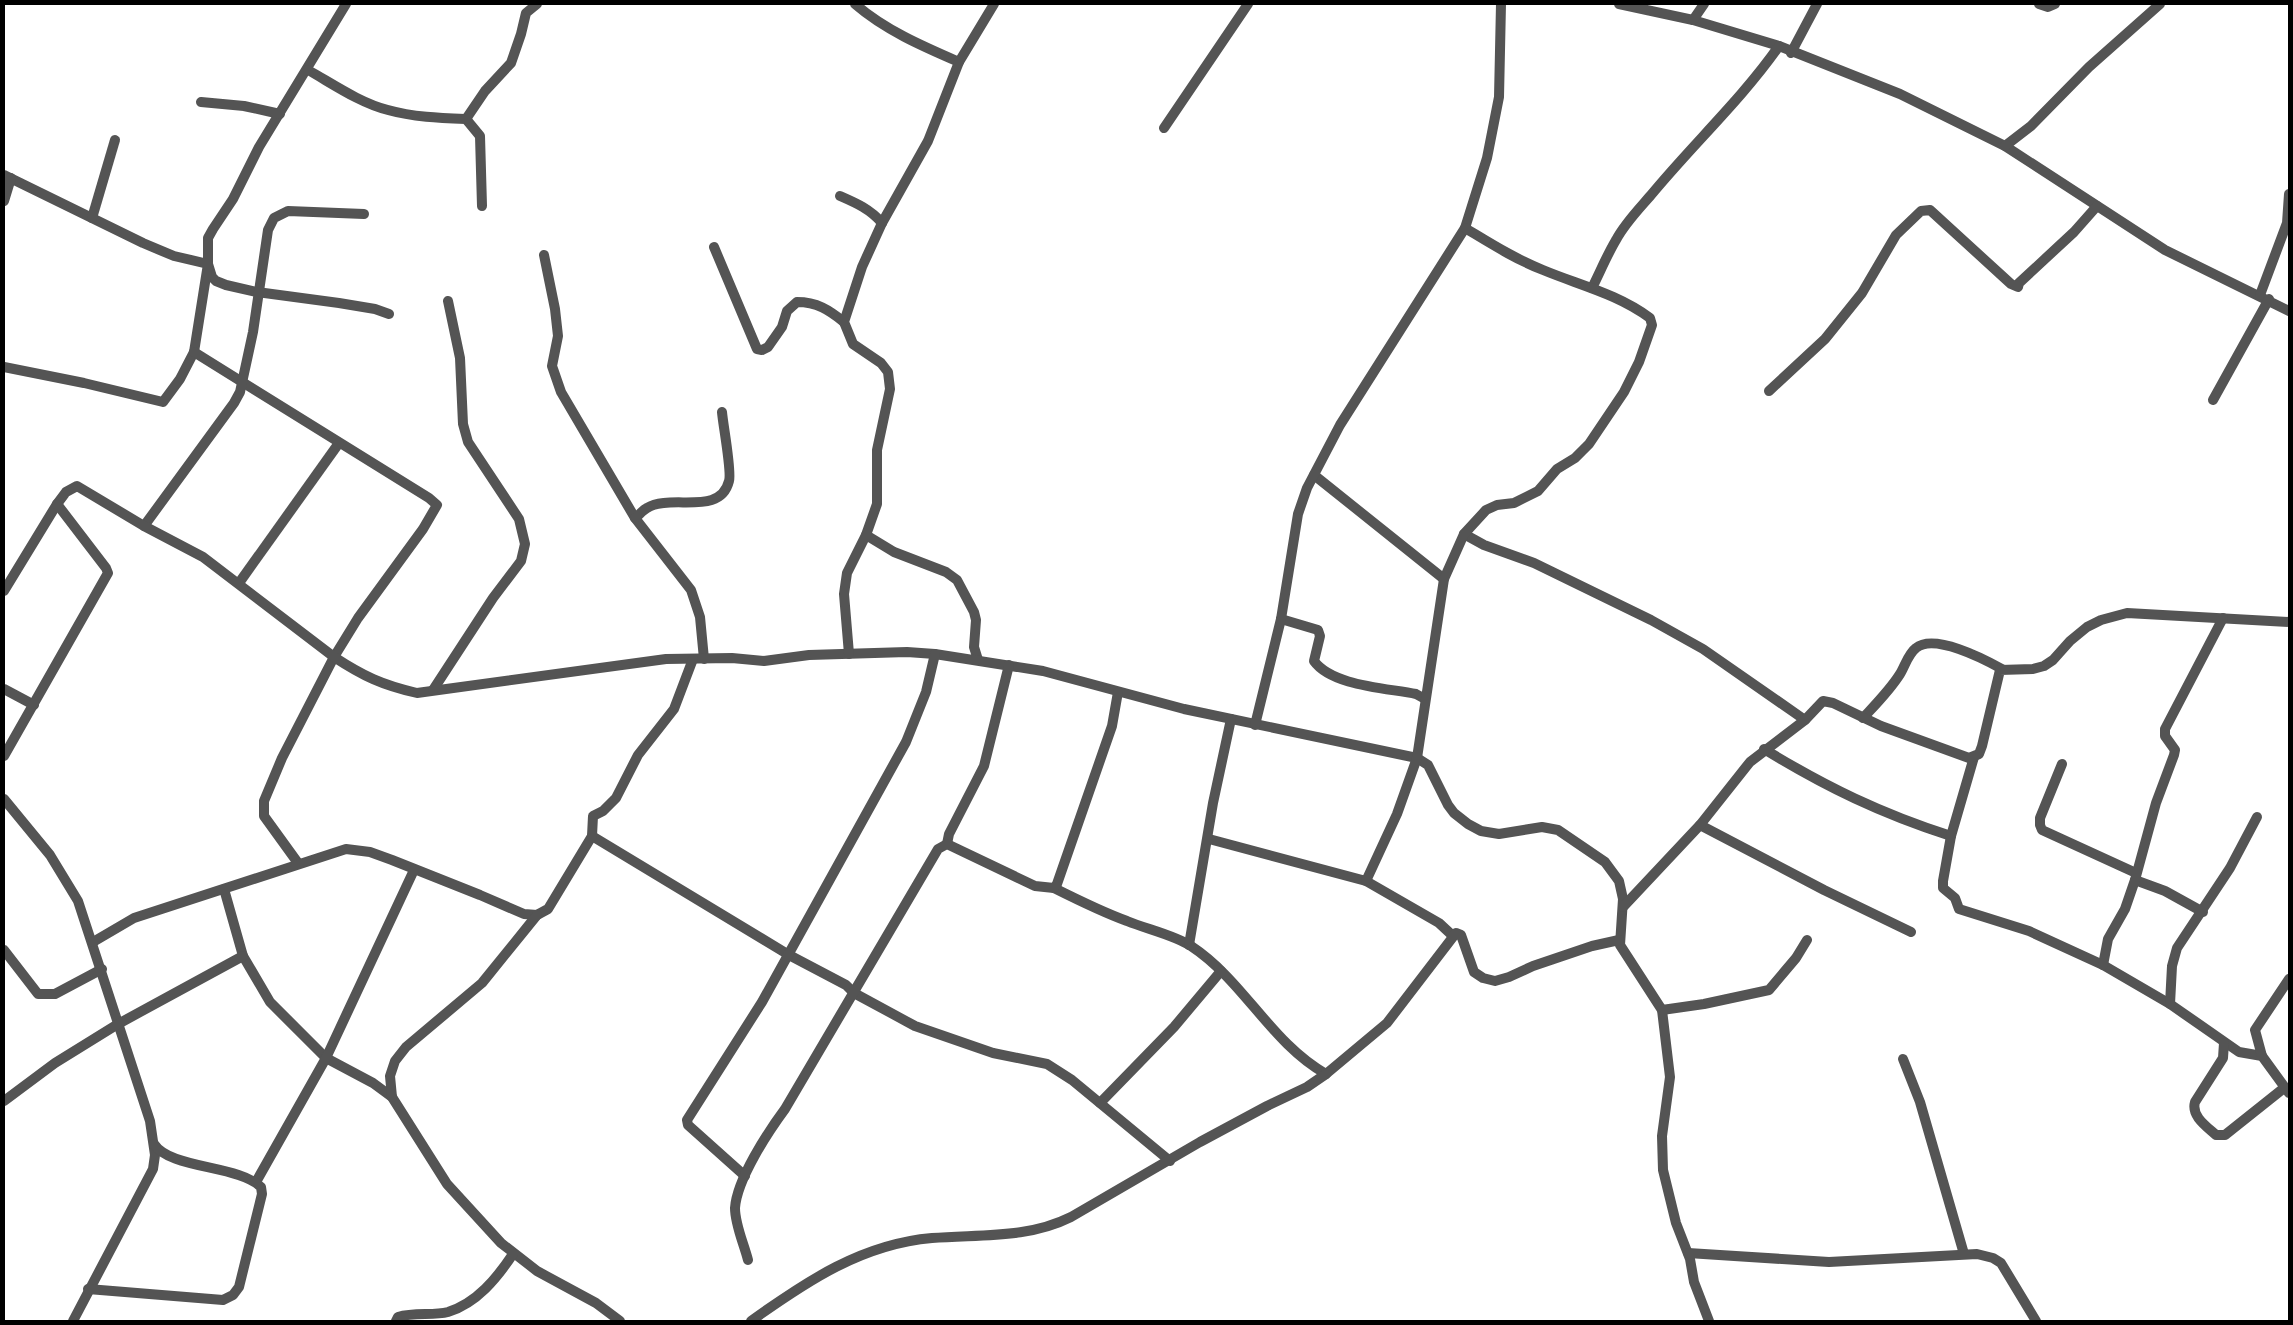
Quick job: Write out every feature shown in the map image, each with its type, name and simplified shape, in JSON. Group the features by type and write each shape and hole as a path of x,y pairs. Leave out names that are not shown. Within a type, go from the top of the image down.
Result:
{"street":[{"path":"4,367 84,383 163,402 180,379 194,352 208,264 208,238 212,229 232,200 259,147 308,70 346,4"},
{"path":"466,119 485,91 511,62 526,13 537,4"},
{"path":"855,4 867,15 902,36 958,62"},
{"path":"844,322 862,267 882,223 928,141 958,62 994,4"},
{"path":"1164,128 1248,4"},
{"path":"1255,725 1281,619 1298,514 1314,475 1340,425 1465,228 1487,158 1499,97 1501,4"},
{"path":"1618,4 1693,20 1778,46 1791,53 1900,94 2005,146 2165,250 2264,297 2289,311"},
{"path":"1693,20 1704,4"},
{"path":"1791,53 1817,4"},
{"path":"2039,4 2046,6 2055,4"},
{"path":"2005,146 2031,126 2088,67 2160,4"},
{"path":"1592,288 1616,239 1627,224 1680,160 1732,107 1760,73 1778,46"},
{"path":"308,70 369,103 387,110 422,116 466,119 480,136 482,206"},
{"path":"201,102 244,106 280,114"},
{"path":"92,218 115,140"},
{"path":"4,201 7,177 174,256 208,264"},
{"path":"2213,400 2264,297 2287,223 2289,194"},
{"path":"840,196 874,214 882,223"},
{"path":"1769,391 1824,338 1862,293 1896,235 1921,211 1930,210 2011,284 2018,287 2019,283 2074,232 2097,206"},
{"path":"144,526 234,404 242,381 253,332 257,292 268,230 274,218 288,211 364,214"},
{"path":"1366,881 1397,814 1416,758 1444,579 1464,534 1486,510 1498,505 1514,503 1538,491 1557,469 1575,458 1589,444 1628,385 1652,325 1650,318 1628,304 1542,269 1508,253 1465,228"},
{"path":"714,247 756,349 762,350 768,347 782,327 787,311 797,302 810,302 822,306 844,322 853,344 880,363 888,372 890,389 877,450 877,504 866,535 847,573 845,587 849,654"},
{"path":"544,255 555,309 558,336 552,366 561,392 635,518 691,590 700,618 704,659"},
{"path":"208,264 212,277 220,283 257,292 375,309 389,314"},
{"path":"433,690 468,636 521,562 525,544 519,519 468,442 463,424 460,358 448,301"},
{"path":"194,352 429,498 437,505 423,529 358,618 334,657 282,758 264,801 264,816 298,863"},
{"path":"635,518 648,507 670,503 712,501 722,496 730,480 722,412"},
{"path":"239,583 339,443"},
{"path":"1314,475 1444,579"},
{"path":"4,591 57,504 66,492 77,486 144,526 203,556 334,657 373,680 388,686 417,693 470,687 642,661 732,658 764,661 809,655 907,652 978,660 1052,673 1118,692 1255,725 1416,758 1428,765 1448,805 1454,813 1468,824 1481,831 1499,834 1542,827 1551,828 1564,833 1598,858 1609,867 1619,881 1623,907 1619,940 1621,948 1662,1010 1670,1077 1662,1136 1663,1170 1676,1223 1688,1253 1694,1282 1708,1321"},
{"path":"4,756 108,573 57,504"},
{"path":"1464,534 1484,545 1534,563 1650,620 1703,649 1805,720"},
{"path":"866,535 894,552 946,572 957,580 974,612 976,620 974,647 978,660"},
{"path":"1863,718 1900,674 1913,650 1923,644 1932,643 1962,651 1984,658 2002,669 2032,669 2044,666 2053,660 2080,631 2101,620 2116,616 2135,613 2289,622"},
{"path":"2103,966 2108,939 2120,920 2136,876 2156,803 2175,752 2167,740 2164,731 2223,618"},
{"path":"1281,619 1318,630 1320,636 1314,661 1338,678 1350,682 1416,694 1425,700"},
{"path":"745,1176 688,1126 688,1120 762,1002 906,742 926,692 935,654"},
{"path":"392,1097 390,1076 395,1061 406,1048 482,983 537,915 548,909 592,836 593,816 616,798 638,755 674,709 693,659"},
{"path":"748,1260 735,1209 745,1176 766,1135 785,1109 938,849 947,844 949,834 984,766 1009,665"},
{"path":"1623,907 1700,825 1750,762 1764,749 1805,720 1819,704 1827,700 1863,718 1964,757 1974,757 1979,754 1982,746 1997,675 2002,669"},
{"path":"4,689 34,705"},
{"path":"1054,888 1112,726 1118,692"},
{"path":"1190,945 1230,719"},
{"path":"1764,749 1832,789 1868,806 1951,836"},
{"path":"1974,757 1951,836 1943,884 1944,890 1955,898 1961,911 2029,931 2103,966 2170,1004 2242,1054 2262,1056"},
{"path":"2062,764 2040,818 2042,830 2136,876 2203,912"},
{"path":"4,799 50,855 78,901 102,969 147,1113 154,1143 153,1169 72,1321"},
{"path":"2170,1004 2172,966 2177,948 2203,912 2257,818"},
{"path":"1700,825 1824,890 1911,932"},
{"path":"592,836 789,954 846,985 854,993 915,1026 993,1053 1047,1064 1072,1080 1170,1161"},
{"path":"1208,839 1366,881 1440,923 1453,936"},
{"path":"947,844 1035,886 1054,888 1125,921 1190,945 1241,990 1276,1034 1294,1052 1326,1074"},
{"path":"93,942 134,918 298,863 346,849 370,852 480,894 524,914 537,915"},
{"path":"256,1182 326,1058 414,870"},
{"path":"224,889 243,956 270,1002 326,1058 373,1083 392,1097 447,1184 513,1254 537,1271 596,1303 620,1321"},
{"path":"751,1321 808,1282 870,1250 932,1238 1010,1235 1051,1226 1071,1218 1267,1106 1307,1087 1326,1074 1387,1023 1457,933 1461,935 1474,972 1482,978 1494,981 1592,946 1619,940"},
{"path":"1662,1010 1704,1004 1769,990 1796,958 1807,940"},
{"path":"4,950 38,994 55,994 102,969"},
{"path":"4,1101 55,1063 118,1024 243,956"},
{"path":"1100,1103 1174,1027 1221,971"},
{"path":"2224,1043 2223,1058 2195,1102 2193,1109 2195,1114 2216,1135 2225,1135 2287,1090 2262,1056 2255,1030 2289,979"},
{"path":"1903,1059 1928,1129 1964,1254"},
{"path":"88,1289 223,1300 233,1295 239,1287 262,1194 261,1187 256,1182 165,1154 154,1143"},
{"path":"1688,1253 1829,1262 1977,1254 1993,1258 2001,1263 2036,1321"},
{"path":"396,1321 398,1317 407,1314 448,1312 467,1302 489,1287 513,1254"}]}
